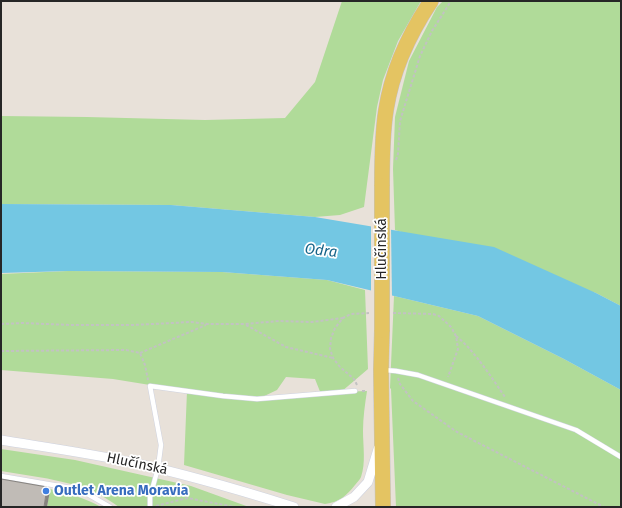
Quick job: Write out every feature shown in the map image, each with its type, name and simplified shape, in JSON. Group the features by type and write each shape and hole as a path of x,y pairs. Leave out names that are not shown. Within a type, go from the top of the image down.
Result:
{"main road":[{"name":"Hlučínská","path":"383,507 381,370 382,149 386,111 398,66 416,25 430,1"}],"street":[{"path":"336,507 354,497 368,482 382,436"},
{"name":"Hlučínská","path":"1,440 95,455 158,468 294,507"}],"lane":[{"path":"381,370 418,375 576,430 621,457"},
{"path":"150,507 150,497 158,468 161,445 150,386 257,399 354,391"},
{"path":"1,476 65,487 84,492 110,507"}],"path":[{"path":"396,160 398,154 400,121 420,56 432,31 451,1"},
{"path":"1,324 133,325 191,322 207,324 245,324 279,321 312,322 343,318"},
{"path":"1,351 126,350 140,353 207,324"},
{"path":"245,324 286,347 333,358"},
{"path":"456,336 465,343 512,408"},
{"path":"140,353 145,365 150,386"},
{"path":"396,371 400,384 413,401 457,432 604,507"},
{"path":"150,507 186,498 236,507"}],"green space":[{"path":"342,1 421,1 398,41 383,80 377,107 364,207 340,215 315,217 171,205 1,204 1,116 205,120 285,118 315,82"},
{"path":"443,1 621,1 621,306 596,293 395,230 393,169 395,117 409,61 437,7"},
{"path":"68,271 222,272 327,280 365,290 368,369 341,392 367,391 364,411 364,454 363,472 361,478 342,498 335,502 325,504 287,495 184,465 187,391 113,379 1,370 1,274","holes":["286,377 315,379 321,394 258,399 277,390"]},
{"path":"394,296 478,316 564,359 621,390 621,507 396,507 390,388"},
{"path":"1,449 75,460 191,486 249,507 119,507 106,498 78,486 1,471"},
{"path":"50,489 76,496 101,507 47,507"}],"water":[{"name":"Odra","path":"1,204 171,205 315,217 494,247 596,293 621,306 621,390 564,359 478,316 327,280 222,272 68,271 1,273"}],"pier":[{"path":"371,224 391,228 392,297 371,293"}],"building":[{"path":"1,479 47,487 44,507 1,507"}],"place":[{"name":"Outlet Arena Moravia","path":"46,491"}]}
